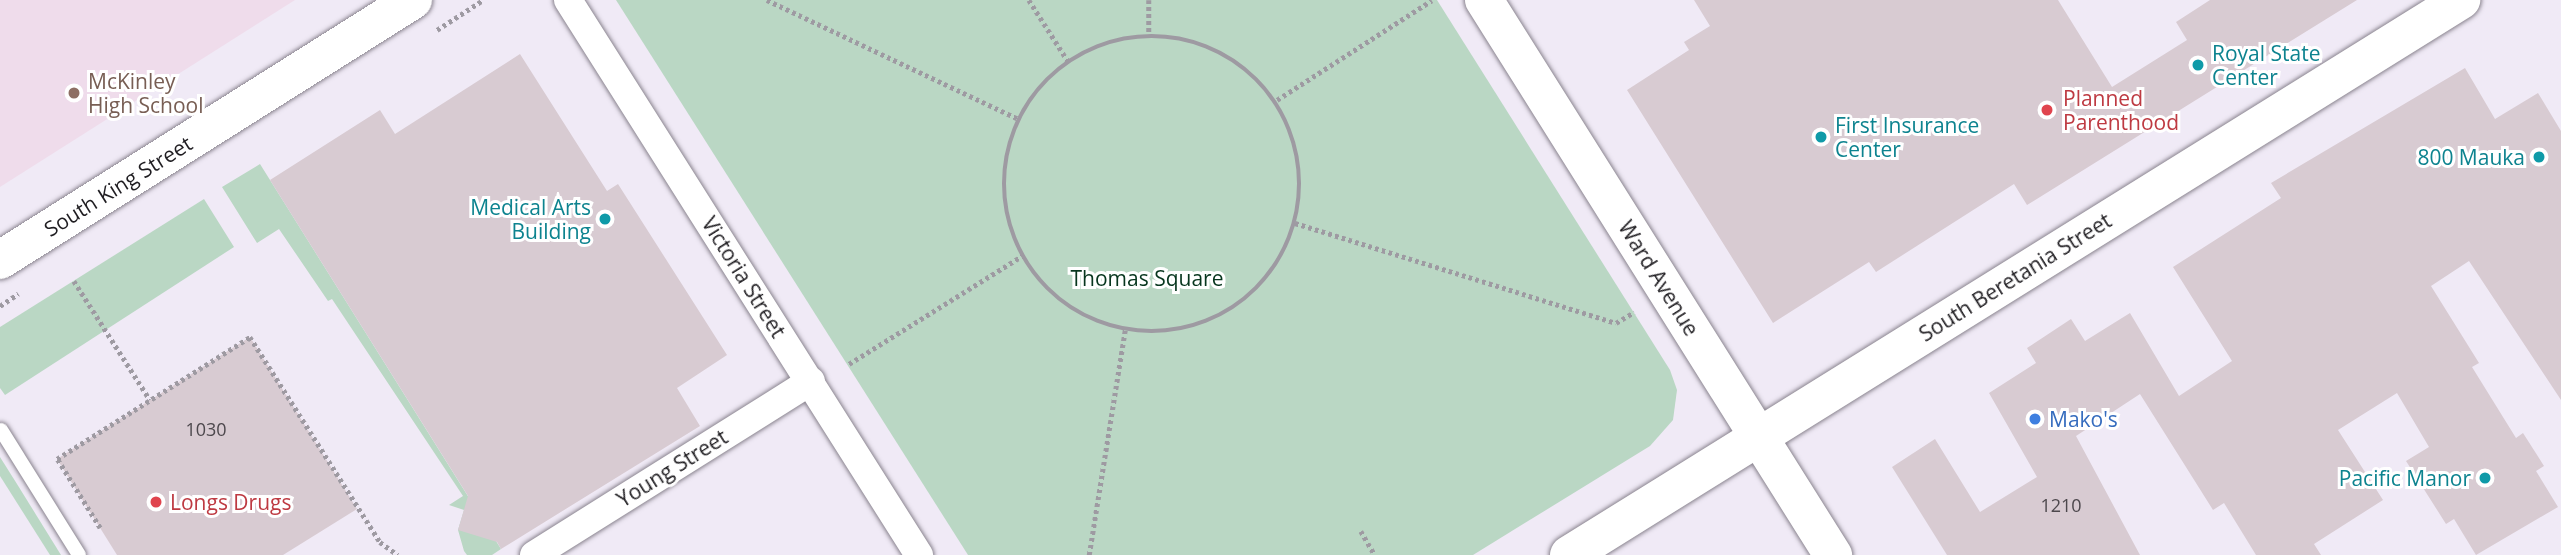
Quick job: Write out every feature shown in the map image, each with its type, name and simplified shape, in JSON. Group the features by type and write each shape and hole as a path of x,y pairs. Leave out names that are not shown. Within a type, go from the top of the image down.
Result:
{"main road":[{"name":"Ward Avenue","path":"1484,0 1833,555"},
{"name":"South King Street","path":"0,260 406,2"},
{"name":"South Beretania Street","path":"1569,555 2439,6"}],"street":[{"name":"Victoria Street","path":"568,0 919,555"},
{"name":"Young Street","path":"534,555 811,381"}],"lane":[{"path":"1,430 79,555"}],"path":[{"path":"767,0 1019,119"},
{"path":"1029,0 1068,62"},
{"path":"1149,0 1149,35"},
{"path":"1277,100 1432,0"},
{"path":"1149,35 1198,42 1242,65 1277,100 1294,139 1301,181 1296,223 1281,257 1259,287 1230,310 1202,324 1171,331 1125,330 1072,310 1044,286 1021,256 1004,194 1006,161 1019,119 1037,91 1068,62 1107,43 1149,35"},
{"path":"1296,223 1616,323 1634,312"},
{"path":"849,363 1021,256"},
{"path":"74,281 150,400"},
{"path":"1088,555 1125,330"},
{"path":"100,528 57,459 250,337 380,542 398,555"},
{"path":"1361,531 1375,555"}],"shaded area":[{"name":"McKinley High School","path":"0,0 295,0 0,187"}],"green space":[{"name":"Thomas Square","path":"616,0 1437,0 1670,370 1677,390 1673,420 1650,446 1473,555 968,555"},
{"path":"260,164 501,549 492,555 467,555 464,551 458,530 464,510 449,505 463,496 332,299 328,301 279,229 257,243 222,187"},
{"path":"204,199 234,247 5,395 0,388 0,327"},
{"path":"0,457 61,555 50,555 0,476"}],"building":[{"name":"First Insurance Center","path":"1694,0 2058,0 2112,87 2187,40 2176,22 2210,0 2357,0 2027,205 2014,184 1876,272 1869,262 1773,323 1627,90 1689,50 1684,42 1710,26"},
{"path":"520,54 607,191 618,184 727,355 677,388 700,426 501,549 497,542 458,530 468,496 270,180 380,110 395,134"},
{"path":"2465,68 2495,119 2538,93 2561,131 2561,400 2469,261 2431,286 2479,363 2472,367 2516,438 2523,433 2544,466 2536,471 2558,507 2476,555 2454,519 2446,524 2406,461 2429,447 2397,393 2338,430 2383,500 2314,544 2321,555 2256,555 2224,503 2213,510 2140,394 2076,436 2140,555 1947,555 1892,467 1935,439 1980,512 2037,477 1989,393 2036,363 2027,348 2071,319 2085,341 2130,313 2179,396 2232,361 2173,267 2281,198 2271,183"},
{"name":"Longs Drugs","path":"250,337 357,509 283,555 117,555 57,459"}],"place":[{"name":"Royal State Center","path":"2198,65"},
{"name":"McKinley High School","path":"74,93"},
{"name":"Planned Parenthood","path":"2047,110"},
{"name":"First Insurance Center","path":"1821,137"},
{"name":"800 Mauka","path":"2539,157"},
{"name":"Medical Arts Building","path":"605,219"},
{"name":"Mako's","path":"2035,419"},
{"name":"Pacific Manor","path":"2485,478"},
{"name":"Longs Drugs","path":"156,502"}]}
